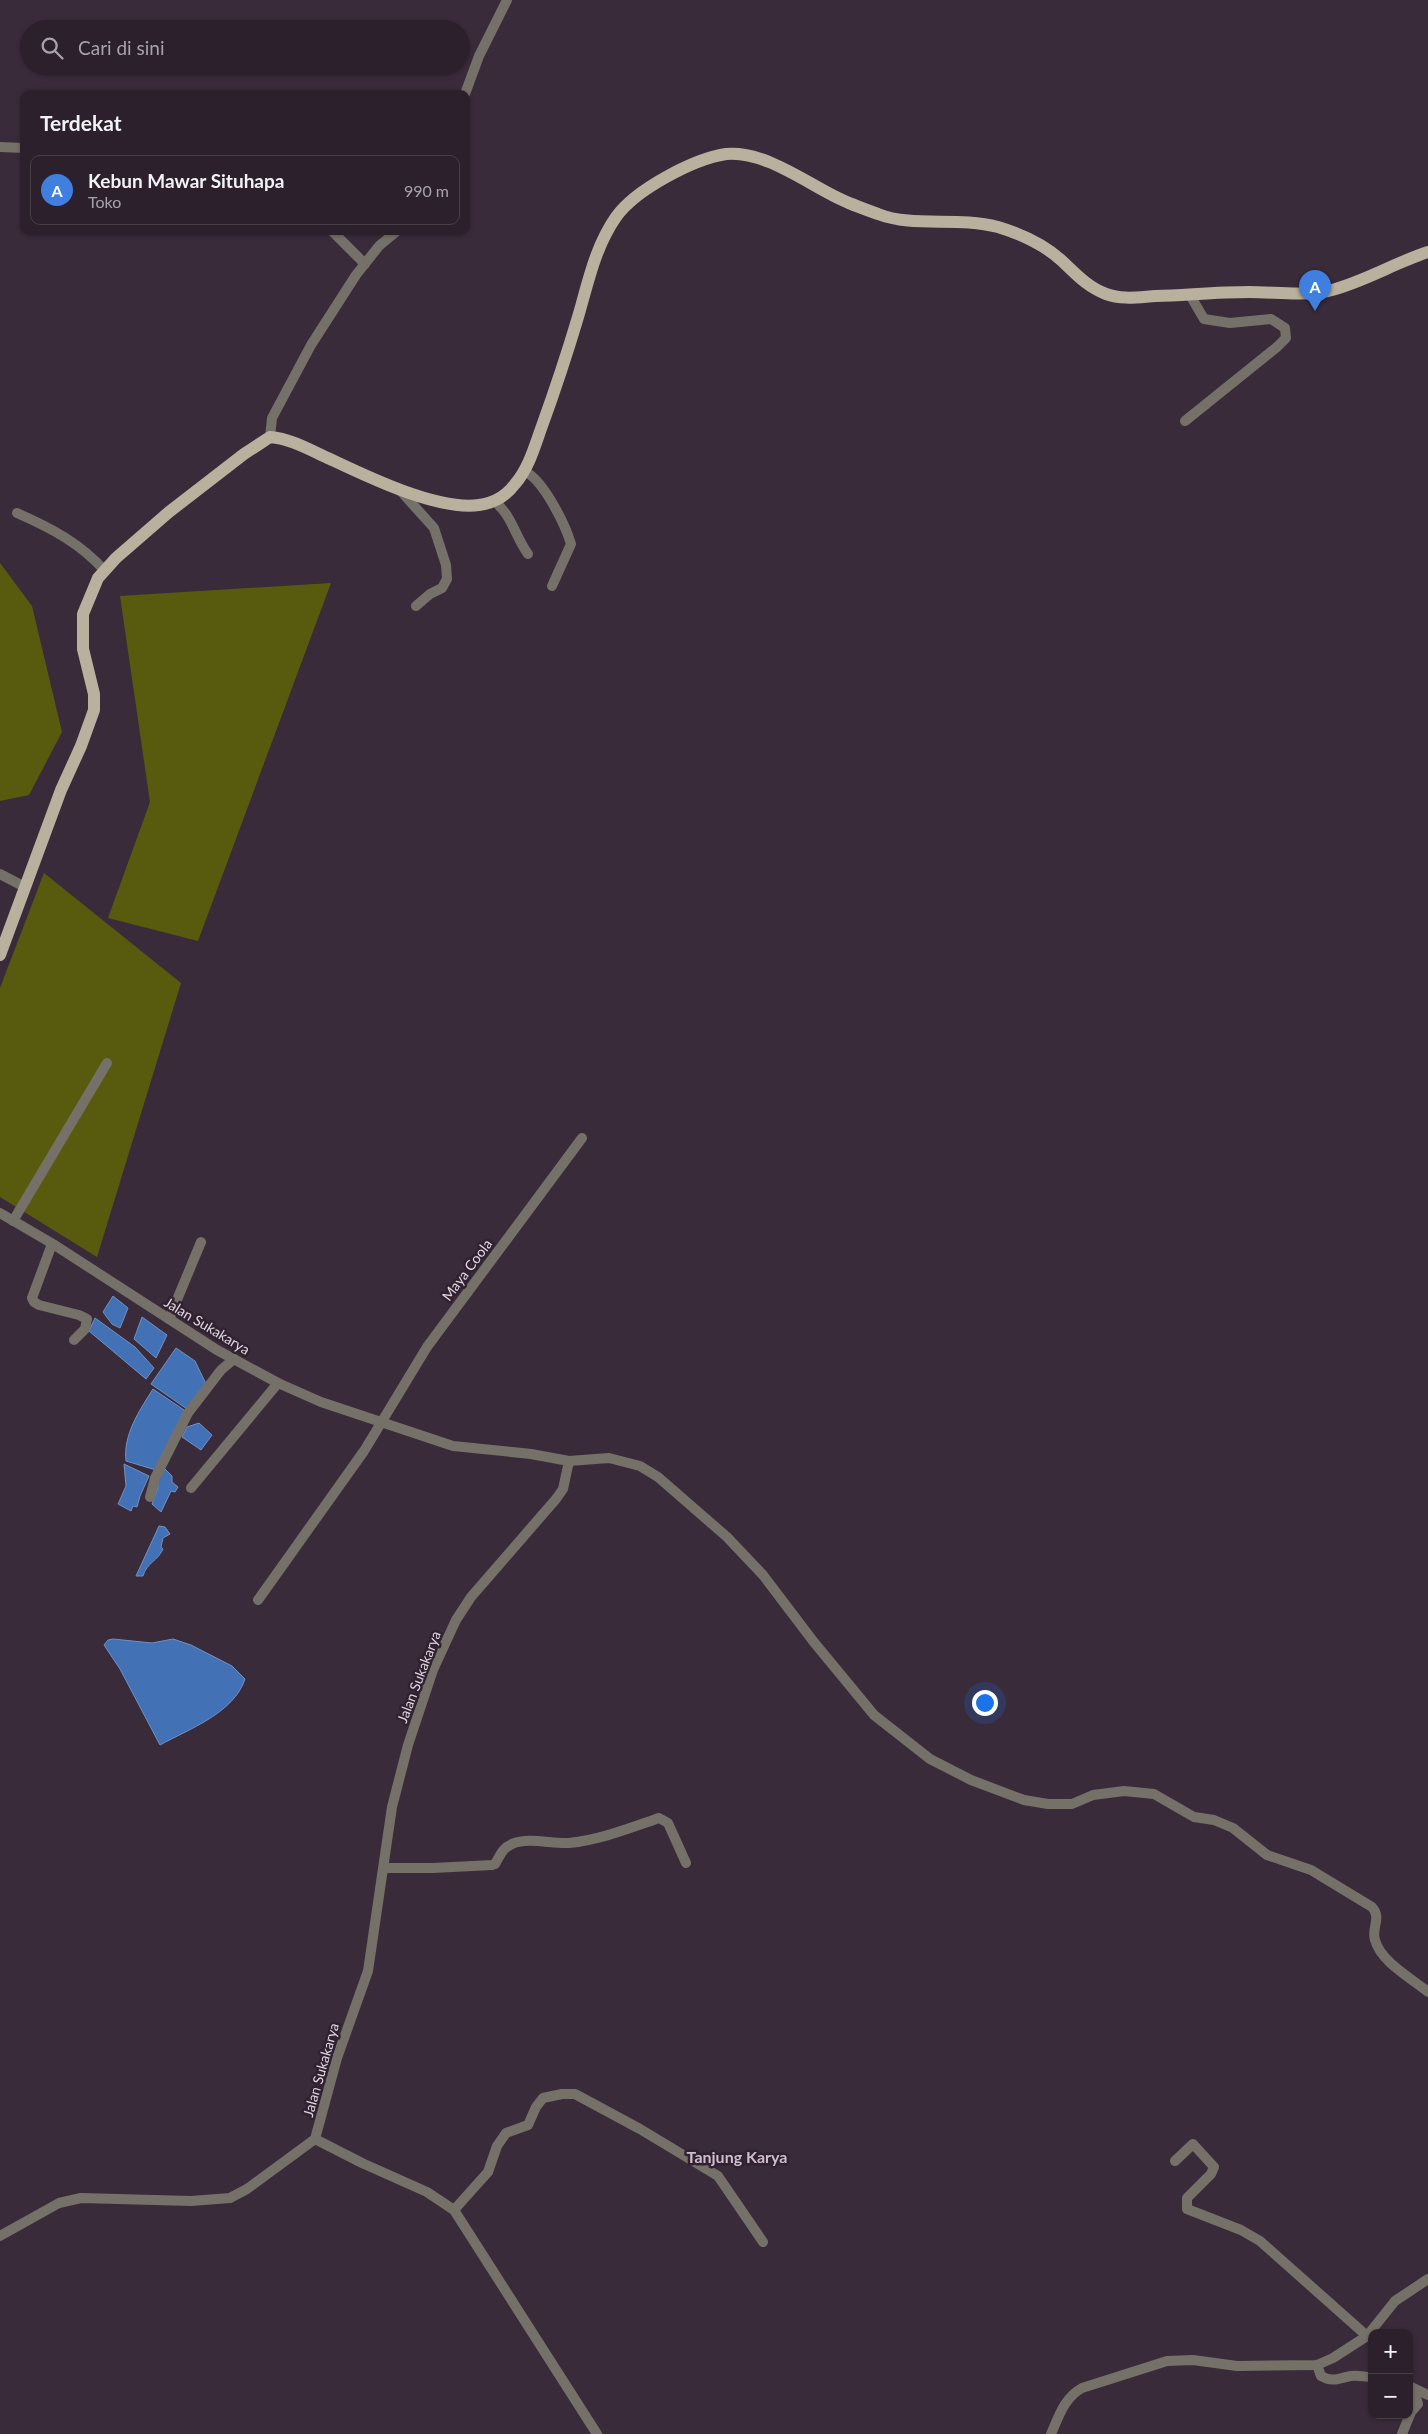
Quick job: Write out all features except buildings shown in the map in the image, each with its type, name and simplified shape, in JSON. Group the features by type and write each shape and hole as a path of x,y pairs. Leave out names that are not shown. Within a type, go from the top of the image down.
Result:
{"main road":[{"path":"0,956 61,790 81,746 94,710 94,694 83,649 83,614 92,591 116,558 169,512 244,454 270,437 296,442 398,488 463,506 495,502 509,492 524,471 562,372 599,248 618,214 628,204 659,182 704,160 718,156 742,154 759,157 843,200 886,217 907,220 978,222 1017,234 1053,253 1090,286 1117,297 1248,292 1303,293 1329,290 1428,252"}],"street":[{"path":"466,90 479,56 507,0"},
{"path":"0,147 20,148"},
{"path":"336,235 365,264"},
{"path":"270,437 272,418 311,344 365,264 379,246 392,235"},
{"path":"1185,421 1286,338 1285,328 1272,319 1230,323 1204,319 1190,295"},
{"path":"524,471 534,476 550,500 571,544 552,586"},
{"path":"398,488 434,528 446,565 446,579 442,588 430,594 416,606"},
{"path":"495,502 506,516 519,542 528,554"},
{"path":"17,513 56,531 92,557 105,571"},
{"path":"0,874 25,887"},
{"path":"13,1221 107,1063"},
{"name":"Maya Coola","path":"258,1600 333,1495 381,1423 427,1347 582,1138"},
{"name":"Jalan Sukakarya","path":"0,1213 234,1359 278,1383 321,1402 453,1446 531,1454 570,1461 563,1488 556,1499 471,1597 445,1642 423,1698 395,1796 368,1971 337,2058 315,2138 362,2163 427,2192 454,2210 597,2434"},
{"path":"169,1319 201,1242"},
{"path":"52,1244 32,1298 34,1302 39,1304 87,1319 85,1329 74,1340"},
{"path":"150,1496 155,1478 188,1412 221,1370 234,1359"},
{"path":"191,1488 278,1383"},
{"path":"570,1461 610,1458 640,1466 658,1477 726,1538 763,1575 841,1677 874,1714 930,1759 971,1780 1034,1802 1065,1805 1100,1794 1124,1791 1146,1792 1160,1796 1194,1817 1226,1824 1267,1855 1311,1870 1372,1907 1377,1914 1374,1935 1378,1946 1398,1968 1428,1992"},
{"path":"385,1868 492,1865 500,1853 510,1844 526,1842 568,1843 591,1839 659,1818 668,1823 686,1863"},
{"path":"454,2210 488,2172 497,2146 506,2133 528,2125 543,2098 575,2094 622,2119 718,2176 763,2242"},
{"path":"0,2236 59,2203 81,2198 191,2201 230,2198 247,2189 315,2138"},
{"path":"1175,2161 1193,2144 1214,2167 1211,2174 1187,2198 1187,2209 1241,2230 1260,2241 1367,2336"},
{"path":"1051,2434 1067,2400 1073,2393 1082,2388 1154,2364 1193,2360 1226,2366 1317,2365 1333,2358 1367,2336 1395,2301 1428,2279"},
{"path":"1317,2365 1321,2376 1328,2380 1339,2380 1354,2376 1368,2377"},
{"path":"1413,2389 1428,2396"},
{"path":"1413,2392 1418,2404 1413,2410"},
{"path":"1402,2434 1408,2419"}],"shaded area":[{"path":"0,563 32,606 62,732 29,795 0,801"},
{"path":"331,583 198,941 108,918 150,802 120,596"},
{"path":"44,873 181,983 97,1257 0,1197 0,988"}],"water":[{"path":"113,1296 128,1308 120,1328 112,1324 103,1312"},
{"path":"142,1317 167,1335 156,1358 134,1339"},
{"path":"95,1318 135,1347 154,1368 146,1379 89,1331"},
{"path":"176,1348 195,1361 206,1384 187,1409 151,1384"},
{"path":"153,1389 187,1412 156,1470 126,1461 127,1442 133,1424"},
{"path":"199,1423 212,1435 201,1450 182,1437 187,1427"},
{"path":"124,1464 149,1476 137,1507 133,1506 131,1511 118,1504 126,1486"},
{"path":"164,1468 172,1476 172,1482 178,1487 175,1492 171,1491 161,1512 152,1504 158,1487 157,1479"},
{"path":"159,1526 165,1527 170,1534 163,1538 161,1547 163,1549 147,1568 143,1576 136,1576"},
{"path":"173,1639 191,1645 232,1666 245,1679 239,1691 221,1711 160,1745 120,1669 104,1645 108,1640 152,1643"}],"place":[{"name":"Kebun Mawar Situhapa","path":"1315,311"}],"district":[{"name":"Tanjung Karya","path":"737,2157"}]}
